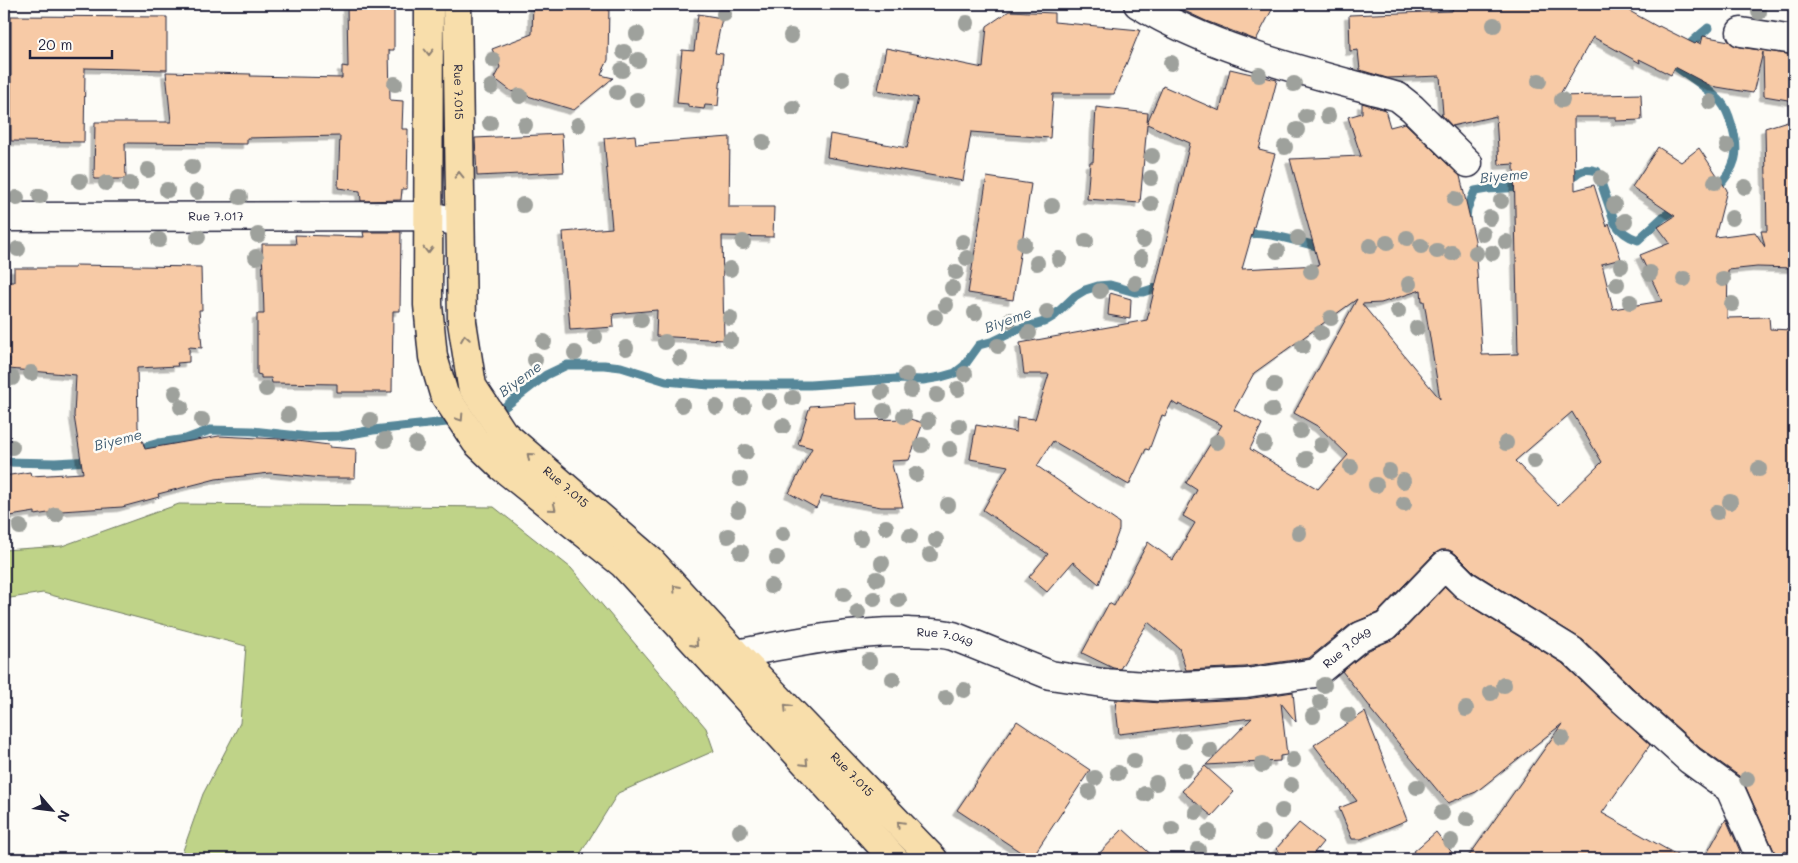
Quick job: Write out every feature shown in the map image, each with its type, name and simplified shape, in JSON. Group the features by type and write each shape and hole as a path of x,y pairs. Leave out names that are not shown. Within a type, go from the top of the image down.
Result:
{"main road":[{"name":"Rue 7.015","path":"428,4 428,305 433,357 444,394 476,442 502,467 623,564 894,859"},
{"name":"Rue 7.015","path":"457,4 462,322 472,386 503,433 650,560 736,654 933,859"}],"street":[{"path":"1138,4 1182,28 1260,58 1398,96 1468,163"},
{"path":"1741,32 1794,40"},
{"name":"Rue 7.017","path":"4,218 428,216 460,222"},
{"name":"Rue 7.049","path":"736,654 803,640 877,633 940,633 953,636 1050,675 1103,683 1160,688 1246,683 1316,673 1361,636 1386,626 1446,565 1465,585 1572,651 1690,760 1730,789 1761,859"}],"green space":[{"path":"179,504 494,507 571,568 706,728 714,751 618,793 577,859 180,859 203,794 240,723 246,646 43,593 4,599 4,550 62,546"}],"building":[{"path":"347,4 394,4 394,50 389,50 390,100 403,101 402,129 408,129 407,189 402,189 401,200 361,201 360,191 338,188 340,136 247,138 247,144 125,143 126,179 94,179 95,122 171,122 166,72 342,78 342,66 348,67"},
{"path":"533,4 609,6 608,60 601,75 613,78 574,110 511,91 494,78 500,67 492,49 532,34"},
{"path":"1170,4 1275,4 1256,40 1206,21"},
{"path":"1454,4 1617,4 1658,27 1695,44 1697,42 1701,44 1703,36 1729,41 1739,47 1794,55 1794,101 1764,96 1763,52 1753,93 1711,86 1675,67 1671,75 1639,59 1640,63 1593,37 1559,96 1641,94 1642,120 1616,121 1616,117 1574,117 1575,190 1594,185 1607,227 1609,223 1621,259 1602,264 1613,309 1662,301 1640,255 1670,243 1658,227 1675,216 1632,187 1658,147 1681,162 1699,148 1727,190 1715,237 1755,232 1765,247 1761,231 1767,231 1765,128 1794,119 1794,268 1757,267 1728,270 1727,318 1769,317 1770,329 1792,330 1792,387 1794,386 1794,786 1790,794 1794,797 1794,855 1785,851 1780,859 1776,859 1744,783 1739,776 1700,748 1583,640 1475,573 1456,554 1449,550 1441,550 1434,554 1377,613 1351,624 1309,658 1245,667 1186,670 1179,648 1148,622 1120,669 1113,668 1082,653 1109,603 1114,606 1148,542 1173,560 1195,523 1183,516 1197,490 1186,483 1222,425 1179,404 1178,406 1172,402 1165,416 1162,415 1149,450 1146,449 1129,485 1053,441 1037,466 1119,523 1119,530 1099,584 1073,562 1047,592 1029,577 1048,554 983,510 1008,466 970,459 976,425 1016,432 1017,417 1035,419 1049,374 1024,374 1020,343 1147,320 1190,143 1147,124 1140,203 1087,199 1090,162 1093,162 1096,107 1148,113 1147,123 1163,86 1220,111 1230,69 1277,80 1259,150 1275,154 1242,269 1319,265 1290,159 1361,156 1348,117 1362,113 1362,103 1385,110 1390,127 1405,123 1460,176 1475,240 1482,355 1518,354 1514,164 1499,165 1496,116 1452,126 1441,114 1443,114 1440,76 1387,78 1360,70 1358,50 1350,51 1349,15 1452,11","holes":["1421,290 1422,301 1424,301 1440,399 1362,304 1381,303","1357,299 1294,413 1319,427 1348,455 1318,489 1250,449 1262,424 1234,410 1254,373","1572,412 1602,462 1558,505 1515,461"]},
{"path":"1009,11 1054,13 1054,22 1140,30 1114,94 1053,94 1050,138 971,132 963,181 827,157 830,134 907,148 918,98 878,90 886,48 983,68 987,26"},
{"path":"698,14 722,18 715,53 723,54 718,106 705,105 704,109 688,107 688,104 677,103 682,50 694,51"},
{"path":"11,16 167,17 167,70 85,68 84,142 11,141"},
{"path":"562,134 564,172 477,176 475,138"},
{"path":"635,135 636,144 730,137 729,207 774,207 773,237 722,236 724,340 656,336 657,310 613,314 614,327 570,330 563,232 612,228 604,138"},
{"path":"987,177 1031,184 1013,300 968,293"},
{"path":"363,232 401,232 400,311 393,311 392,392 337,392 337,384 272,383 271,378 261,378 261,375 257,374 257,314 264,314 262,244 296,244 295,235 364,237"},
{"path":"75,265 201,267 202,310 199,310 202,348 189,347 189,362 177,363 178,366 137,368 138,427 145,449 219,436 280,439 329,445 329,447 356,449 355,478 323,478 270,473 216,479 158,494 159,497 122,507 61,511 35,515 35,512 4,517 4,476 30,472 31,476 83,473 74,416 76,375 9,369 10,358 4,358 4,282 14,282 14,268 75,268"},
{"path":"1110,293 1131,299 1130,319 1108,315"},
{"path":"856,403 857,420 910,419 923,423 909,460 891,461 903,507 881,507 822,496 816,508 789,493 812,448 798,444 810,406"},
{"path":"1445,587 1457,598 1562,663 1650,745 1602,813 1684,859 1467,859 1562,724 1476,792 1448,803 1370,709 1342,671 1369,650 1397,637"},
{"path":"1293,692 1296,722 1281,703 1287,755 1280,756 1280,761 1206,765 1252,718 1119,734 1115,700 1161,703 1247,699"},
{"path":"1365,712 1407,820 1361,839 1352,839 1339,808 1357,801 1314,745"},
{"path":"1017,721 1090,770 1031,859 957,810"},
{"path":"1205,766 1234,792 1212,816 1182,791"},
{"path":"1726,819 1740,851 1736,859 1704,859"},
{"path":"1299,823 1323,842 1309,859 1289,859 1276,849"},
{"path":"1123,829 1156,859 1094,859"},
{"path":"1436,832 1457,859 1405,859"}],"waterway":[{"name":"Biyeme","path":"1708,28 1684,51 1678,68 1716,97 1721,102 1730,120 1736,143 1735,160 1728,174 1715,190"},
{"name":"Biyeme","path":"1565,182 1581,171 1597,171 1615,223 1625,234 1638,240 1663,217 1680,207"},
{"name":"Biyeme","path":"1466,219 1467,209 1475,191 1525,187"},
{"name":"Biyeme","path":"1242,237 1249,234 1269,235 1326,248"},
{"name":"Biyeme","path":"494,415 546,375 567,365 621,367 666,381 709,385 810,385 896,379 923,380 941,377 955,373 964,366 979,345 994,341 1019,329 1044,322 1085,290 1110,285 1135,292 1143,292 1165,285"},
{"name":"Biyeme","path":"134,450 159,443 186,439 210,430 252,431 308,437 340,436 373,430 456,421"},
{"name":"Biyeme","path":"4,462 55,463 92,461"}]}
